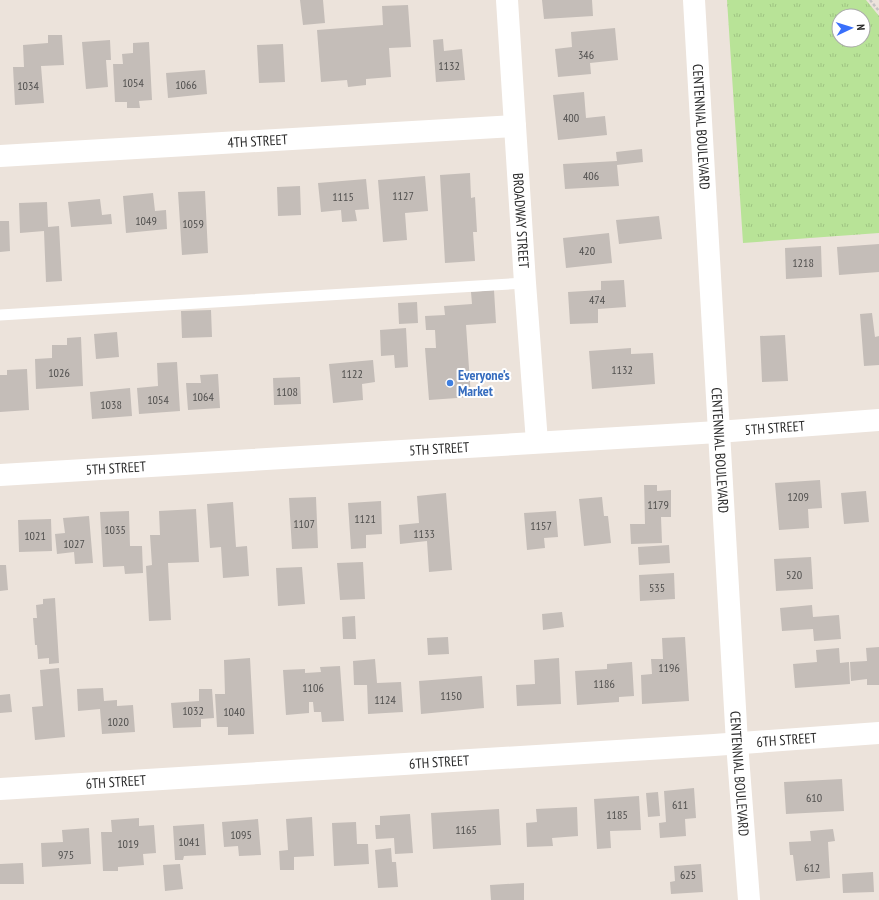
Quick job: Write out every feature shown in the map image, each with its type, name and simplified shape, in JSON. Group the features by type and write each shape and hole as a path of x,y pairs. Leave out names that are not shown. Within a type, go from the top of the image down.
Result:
{"street":[{"name":"BROADWAY STREET","path":"507,0 514,126 537,442"},
{"name":"CENTENNIAL BOULEVARD","path":"694,0 737,743 749,900"},
{"name":"4TH STREET","path":"0,156 514,126"},
{"name":"5TH STREET","path":"0,474 718,432 879,420"},
{"name":"6TH STREET","path":"0,789 879,733"}],"lane":[{"path":"0,315 525,283"}],"path":[{"path":"870,0 879,10"}],"green space":[{"path":"727,0 866,0 879,16 879,233 743,243"}],"building":[{"path":"300,0 323,0 325,23 303,25"},
{"path":"542,0 592,0 593,16 544,19"},
{"path":"408,5 411,47 389,48 391,77 366,79 366,85 348,87 347,80 321,82 317,30 383,25 382,6"},
{"path":"615,28 618,60 590,63 591,74 558,77 555,49 572,47 571,32"},
{"path":"48,35 62,35 64,65 41,66 44,103 15,105 13,67 24,67 23,45 48,43"},
{"path":"443,39 444,51 462,49 465,80 436,82 433,40"},
{"path":"110,40 111,60 106,60 108,87 86,89 82,42"},
{"path":"149,42 152,100 139,101 140,108 127,108 127,102 115,102 113,64 123,64 122,54 133,53 133,43"},
{"path":"283,44 285,82 259,83 257,45"},
{"path":"205,70 207,94 168,98 166,73"},
{"path":"584,92 586,118 605,116 607,135 558,140 553,95"},
{"path":"642,149 643,162 617,165 619,186 565,189 563,164 617,161 616,152"},
{"path":"470,173 471,198 475,197 477,232 473,232 475,261 445,263 440,175"},
{"path":"425,176 428,211 405,213 407,240 383,242 378,180"},
{"path":"366,179 369,209 355,210 357,221 342,222 341,210 321,212 318,183"},
{"path":"300,186 301,215 278,216 277,187"},
{"path":"205,191 208,253 182,255 178,192"},
{"path":"153,193 155,211 166,210 167,229 126,233 123,196"},
{"path":"100,199 102,215 111,214 112,224 71,227 68,202"},
{"path":"47,202 48,227 59,226 62,281 46,282 44,231 20,233 19,203"},
{"path":"659,216 662,239 619,244 616,220"},
{"path":"0,221 9,221 10,251 0,252"},
{"path":"609,233 612,263 566,268 563,238"},
{"path":"879,244 879,272 839,275 837,247"},
{"path":"821,246 822,277 786,279 785,248"},
{"path":"624,280 626,307 598,309 598,323 570,324 568,292 601,290 601,281"},
{"path":"494,290 496,323 466,325 471,397 429,400 425,348 436,348 435,330 426,330 425,316 445,315 444,306 472,304 471,292"},
{"path":"417,302 418,323 399,324 398,303"},
{"path":"211,310 212,337 182,338 181,311"},
{"path":"872,313 875,337 879,336 879,365 864,366 860,314"},
{"path":"406,328 408,367 395,368 394,355 381,356 380,330"},
{"path":"117,332 119,357 96,359 94,334"},
{"path":"785,335 788,381 762,382 760,336"},
{"path":"81,337 83,386 36,389 35,359 52,358 52,345 67,345 67,338"},
{"path":"631,348 631,354 653,353 655,384 592,389 589,351"},
{"path":"373,360 375,382 362,384 363,400 333,403 329,364"},
{"path":"177,362 180,411 139,414 137,388 158,386 157,363"},
{"path":"27,369 29,410 0,412 0,375 7,375 7,370"},
{"path":"218,374 220,408 188,410 186,383 201,383 200,375"},
{"path":"300,377 301,404 274,405 273,378"},
{"path":"130,388 132,416 92,419 90,392"},
{"path":"820,480 822,508 808,509 809,528 779,530 775,483"},
{"path":"644,485 657,485 657,491 671,490 671,517 661,517 662,543 631,544 630,524 645,524"},
{"path":"866,491 869,522 844,524 841,493"},
{"path":"446,493 452,570 429,572 427,541 400,544 399,525 419,523 417,496"},
{"path":"316,497 318,548 292,549 289,498"},
{"path":"602,497 604,516 608,516 611,543 584,546 579,499"},
{"path":"381,501 382,534 366,535 366,548 351,549 348,503"},
{"path":"233,502 236,547 247,546 249,576 223,578 221,547 210,548 207,504"},
{"path":"196,509 199,562 168,563 171,620 149,621 146,566 152,565 150,535 160,535 159,511"},
{"path":"129,511 130,546 142,546 143,573 125,574 124,566 103,567 100,512"},
{"path":"556,511 558,537 544,538 545,548 527,550 524,513"},
{"path":"89,516 93,563 75,564 74,552 57,554 55,534 65,533 63,518"},
{"path":"51,519 52,551 19,552 18,520"},
{"path":"669,545 670,563 639,565 638,547"},
{"path":"811,557 813,589 776,591 774,559"},
{"path":"363,562 365,599 340,600 337,563"},
{"path":"0,565 6,565 8,590 0,591"},
{"path":"302,567 305,604 278,606 276,568"},
{"path":"674,573 675,599 640,601 639,575"},
{"path":"55,598 59,663 49,664 49,658 38,659 37,645 35,645 33,618 37,618 36,605 43,604 43,599"},
{"path":"812,605 813,617 839,615 841,639 814,641 813,629 782,631 780,608"},
{"path":"562,612 564,627 543,630 542,614"},
{"path":"355,616 356,639 343,639 342,617"},
{"path":"448,637 449,654 428,655 427,638"},
{"path":"685,637 689,701 642,704 641,675 652,674 651,659 663,659 662,638"},
{"path":"879,647 879,685 867,685 867,679 851,681 850,662 867,661 866,648"},
{"path":"839,648 840,663 849,662 850,684 795,688 793,664 817,662 816,650"},
{"path":"250,658 254,734 228,735 228,727 217,727 215,694 225,694 224,660"},
{"path":"559,658 561,704 517,706 516,685 535,684 534,660"},
{"path":"375,659 377,683 401,682 403,712 368,714 367,685 354,685 353,661"},
{"path":"632,662 634,696 619,697 619,702 577,705 575,671 607,669 607,664"},
{"path":"340,666 344,721 322,722 321,712 314,712 313,702 309,702 309,713 286,715 283,670 305,669 305,673 321,672 320,667"},
{"path":"59,668 65,737 35,740 32,707 43,706 40,670"},
{"path":"482,676 484,708 421,714 419,681"},
{"path":"103,688 104,701 117,700 117,706 133,705 135,732 102,734 100,709 78,711 77,689"},
{"path":"199,689 212,689 214,718 201,719 201,727 173,728 171,703 199,701"},
{"path":"10,694 12,712 0,713 0,695"},
{"path":"842,779 844,811 786,814 784,782"},
{"path":"694,788 696,818 685,819 686,836 660,838 659,823 666,822 664,791"},
{"path":"658,792 660,816 648,817 646,793"},
{"path":"639,796 641,830 610,831 611,848 597,849 594,799"},
{"path":"577,807 578,836 552,838 553,846 527,847 526,823 537,822 536,809"},
{"path":"499,809 501,845 433,849 431,813"},
{"path":"410,814 413,853 395,854 394,838 376,839 375,825 380,825 380,816"},
{"path":"312,817 314,856 294,857 294,870 280,870 279,851 288,850 286,819"},
{"path":"139,818 139,826 154,825 156,853 143,854 144,865 118,867 118,871 103,871 101,832 112,832 111,820"},
{"path":"258,819 261,855 239,856 238,846 224,847 222,822"},
{"path":"356,822 357,844 368,844 369,864 334,866 332,823"},
{"path":"204,824 206,855 184,856 183,860 175,860 173,826"},
{"path":"89,828 91,864 42,867 41,843 63,842 62,830"},
{"path":"833,829 835,841 828,842 830,878 796,881 793,855 790,855 789,842 811,841 810,831"},
{"path":"391,848 392,862 396,862 398,887 378,888 375,850"},
{"path":"23,863 24,884 0,884 0,864"},
{"path":"180,864 183,889 165,891 163,865"},
{"path":"701,864 703,892 671,894 670,882 675,881 674,866"},
{"path":"873,872 874,892 843,893 842,874"},
{"path":"524,883 524,900 491,900 490,885"}],"place":[{"name":"Everyone’s Market","path":"450,383"}]}
